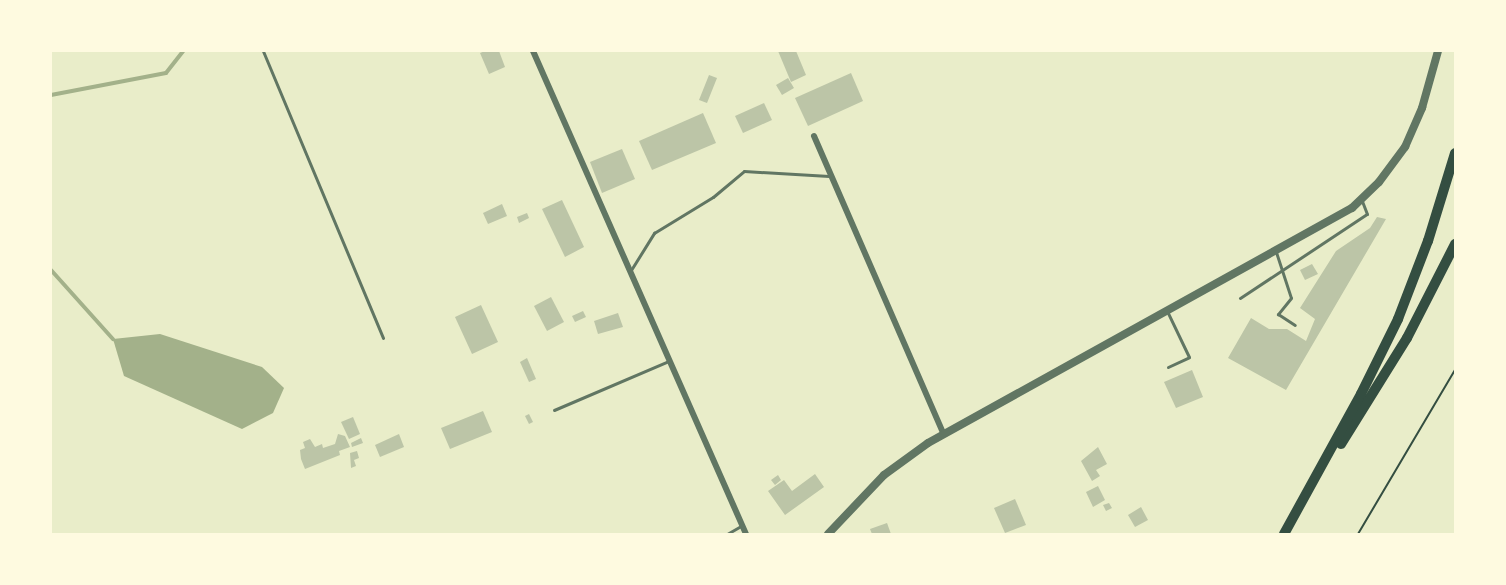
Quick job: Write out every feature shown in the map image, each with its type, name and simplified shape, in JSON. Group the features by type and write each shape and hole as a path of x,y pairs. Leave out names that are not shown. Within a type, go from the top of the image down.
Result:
{"main road":[{"path":"1306,497 1407,296 1455,153"},
{"path":"1284,534 1389,368 1455,244"}],"street":[{"path":"533,51 741,525 747,534"},
{"path":"828,534 884,475 943,433 1276,252 1362,200 1405,147 1422,108 1438,51"},
{"path":"814,136 943,433"}],"lane":[{"path":"263,51 384,338"},
{"path":"630,271 654,232 713,197 744,171 832,176"},
{"path":"1240,298 1367,214 1362,200"},
{"path":"1276,252 1281,273 1292,298 1278,314 1295,325"},
{"path":"1167,311 1190,357 1168,367"},
{"path":"555,410 669,361"},
{"path":"727,534 741,525"}],"path":[{"path":"1358,534 1455,370"}],"shaded area":[{"path":"160,334 262,367 284,388 273,413 242,429 124,376 113,339"}],"building":[{"path":"499,51 505,67 489,74 480,53"},
{"path":"778,51 796,51 806,75 791,82"},
{"path":"851,73 863,101 808,126 795,98"},
{"path":"709,75 717,78 707,103 699,100"},
{"path":"788,78 794,88 782,95 776,85"},
{"path":"764,103 772,120 743,133 735,116"},
{"path":"703,113 716,143 652,170 639,141"},
{"path":"622,149 635,179 602,193 590,162"},
{"path":"562,200 584,247 565,257 542,209"},
{"path":"502,204 507,216 488,224 483,213"},
{"path":"527,213 529,218 519,223 517,217"},
{"path":"1377,217 1386,219 1286,390 1228,358 1251,318 1269,329 1287,329 1306,341 1315,319 1300,308 1336,251 1370,228"},
{"path":"1312,264 1318,274 1305,280 1300,270"},
{"path":"551,297 564,322 547,331 534,306"},
{"path":"481,305 498,342 472,354 455,317"},
{"path":"583,311 586,317 575,322 572,316"},
{"path":"618,313 623,327 598,334 594,321"},
{"path":"527,358 536,379 529,382 520,362"},
{"path":"1192,370 1203,397 1176,408 1164,382"},
{"path":"483,411 492,432 450,449 441,428"},
{"path":"529,414 533,422 529,424 525,416"},
{"path":"353,417 360,434 349,439 341,422"},
{"path":"338,434 345,436 350,447 339,451 340,455 305,469 300,450 305,448 303,442 310,439 315,447 322,444 323,448 335,444"},
{"path":"399,434 404,447 380,457 375,445"},
{"path":"361,438 363,443 352,447 351,443"},
{"path":"1098,447 1107,464 1096,470 1100,476 1092,481 1081,461"},
{"path":"357,451 359,458 354,460 356,466 351,468 350,453"},
{"path":"815,474 824,487 785,515 768,491 784,480 792,491"},
{"path":"778,475 781,480 775,485 771,480"},
{"path":"1098,486 1105,500 1093,507 1086,492"},
{"path":"1015,499 1026,525 1005,533 994,508"},
{"path":"1109,503 1112,508 1106,511 1103,505"},
{"path":"1141,507 1148,520 1135,527 1128,515"},
{"path":"887,523 891,534 872,534 870,529"}],"waterway":[{"path":"51,95 166,73 183,51"},
{"path":"51,270 113,339"}]}
